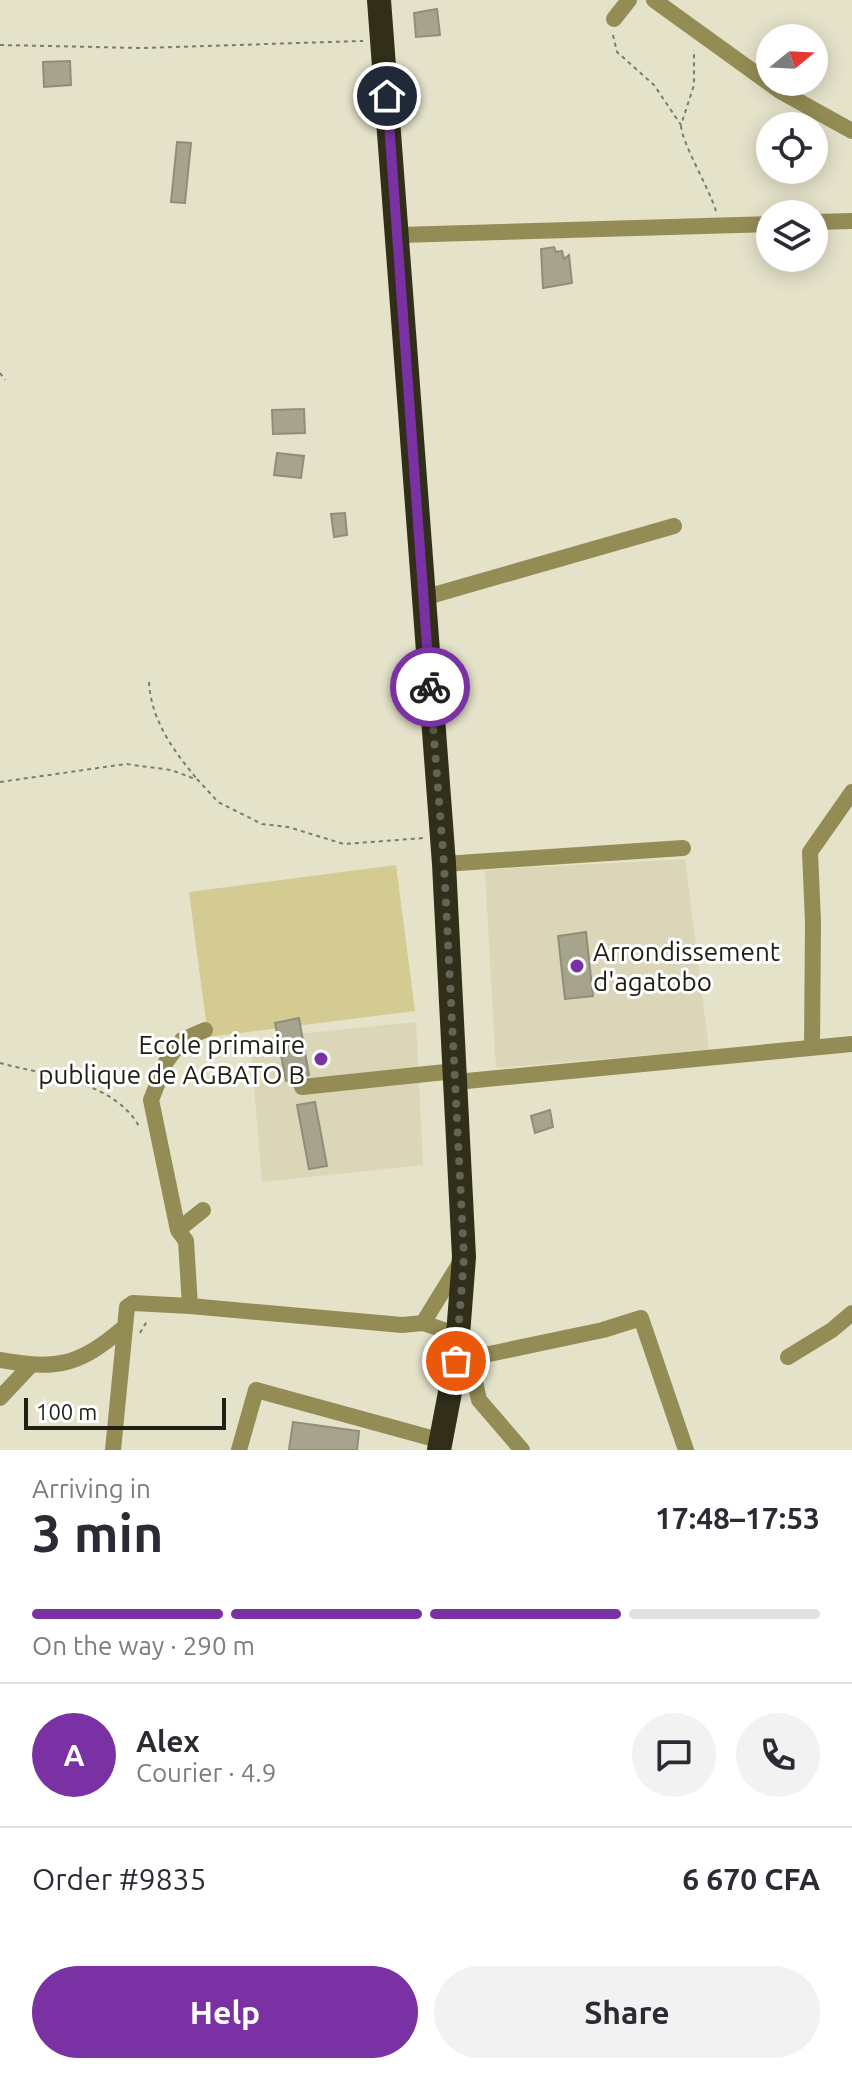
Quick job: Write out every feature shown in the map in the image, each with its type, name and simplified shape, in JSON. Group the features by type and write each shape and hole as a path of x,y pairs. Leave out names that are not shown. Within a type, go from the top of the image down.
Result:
{"highway":[{"path":"379,0 443,852 464,1257 459,1335 463,1359 440,1446"}],"street":[{"path":"614,19 629,0"},
{"path":"654,0 694,33 792,99 852,131"},
{"path":"828,222 852,221"},
{"path":"399,235 756,224"},
{"path":"423,598 674,526"},
{"path":"812,1046 814,935 810,852 852,792"},
{"path":"443,852 683,848"},
{"path":"190,1306 186,1241 178,1230 151,1100 166,1062 182,1040 205,1030"},
{"path":"302,1087 852,1044"},
{"path":"178,1230 203,1210"},
{"path":"423,1323 464,1257"},
{"path":"113,1450 122,1329 129,1304 190,1306 402,1325 423,1323 459,1335"},
{"path":"788,1357 832,1330 852,1313"},
{"path":"522,1450 479,1400 463,1359 603,1330 641,1318 686,1450"},
{"path":"0,1360 31,1365 79,1360 122,1329"},
{"path":"0,1398 31,1365"},
{"path":"239,1450 256,1390 440,1446"}],"path":[{"path":"614,19 617,52 654,85 681,125 684,144 697,162 719,221"},
{"path":"681,125 694,85 694,33"},
{"path":"0,45 141,48 383,41"},
{"path":"0,373 5,380"},
{"path":"149,682 151,707 156,719 198,780 218,802 262,824 288,827 344,844 381,839 443,852"},
{"path":"0,782 126,764 171,770 198,780"},
{"path":"0,1063 108,1093 132,1113"}],"shaded area":[{"path":"685,859 709,1050 496,1068 485,870"},
{"path":"396,865 415,1011 208,1037 189,892"},
{"path":"416,1022 423,1165 262,1182 250,1039"}],"building":[{"path":"437,9 440,35 416,37 414,13"},
{"path":"70,61 71,85 44,87 43,62"},
{"path":"177,142 191,143 185,203 171,202"},
{"path":"554,247 556,252 562,251 564,259 569,255 572,283 543,288 541,249"},
{"path":"304,409 305,433 273,434 272,410"},
{"path":"277,453 304,456 301,478 274,475"},
{"path":"345,513 347,535 334,537 331,514"},
{"path":"586,932 593,996 565,999 558,936"},
{"path":"299,1018 309,1075 286,1081 275,1023"},
{"path":"315,1102 327,1166 309,1169 297,1105"},
{"path":"550,1110 553,1127 535,1133 531,1116"},
{"path":"293,1422 359,1431 357,1450 289,1450"}],"way so far":[{"path":"430,687 444,864 464,1257 456,1361"}],"place":[{"name":"Arrondissement d'agatobo","path":"577,966"},
{"name":"Ecole primaire publique de AGBATO B","path":"321,1059"}],"route":[{"path":"387,96 430,687"}]}
